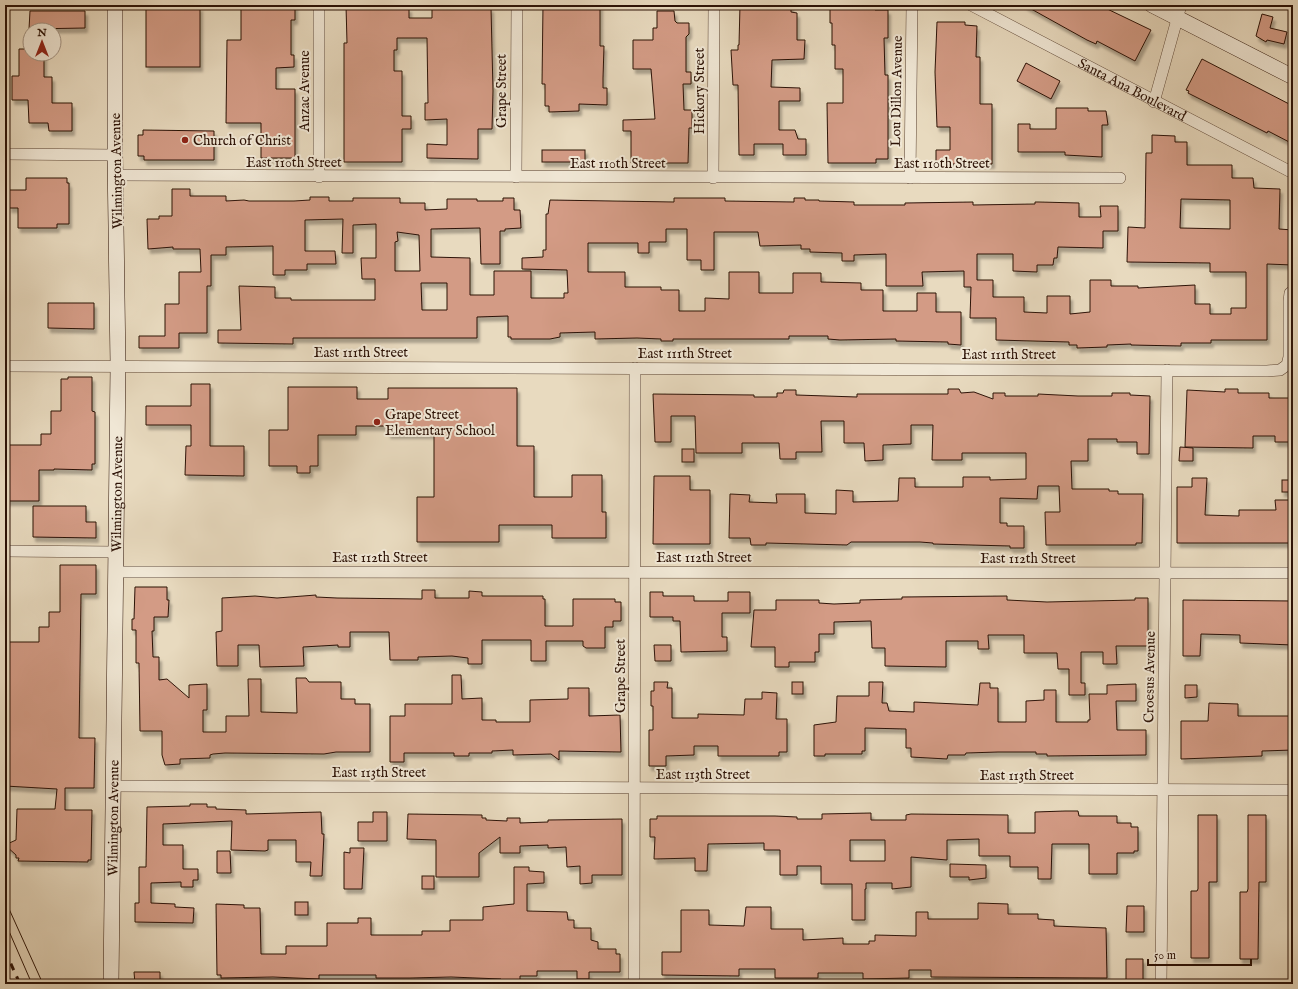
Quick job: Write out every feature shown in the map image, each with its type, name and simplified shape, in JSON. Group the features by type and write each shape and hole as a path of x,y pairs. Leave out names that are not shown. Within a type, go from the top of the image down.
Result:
{"main road":[{"name":"Wilmington Avenue","path":"111,984 118,366 115,154 115,5"},
{"path":"1152,5 1179,12 1293,77"}],"street":[{"name":"Anzac Avenue","path":"319,5 319,177"},
{"name":"Grape Street","path":"516,177 517,5"},
{"name":"Hickory Street","path":"713,178 714,5"},
{"name":"Lou Dillon Avenue","path":"910,178 912,5"},
{"name":"Santa Ana Boulevard","path":"971,5 1154,102 1293,173"},
{"path":"1154,102 1179,12"},
{"path":"5,154 115,154"},
{"name":"East 110th Street","path":"116,175 319,177 1120,178"},
{"name":"East 111th Street","path":"5,366 1267,371 1280,370 1287,365 1289,357 1289,301 1290,293 1293,291"},
{"name":"Grape Street","path":"634,984 635,368"},
{"name":"Croesus Avenue","path":"1161,984 1167,370"},
{"path":"5,551 115,552"},
{"name":"East 112th Street","path":"115,572 1293,573"},
{"name":"East 113th Street","path":"114,786 1163,791 1293,790"}],"building":[{"path":"241,5 295,5 295,20 291,20 291,55 294,55 294,67 276,68 276,89 295,89 295,158 261,158 261,123 226,123 227,40 241,40"},
{"path":"346,5 385,5 385,8 409,8 409,18 432,18 432,5 488,5 488,8 491,8 493,91 492,129 478,129 478,159 427,158 427,144 447,145 447,119 425,120 425,103 428,103 427,38 397,38 397,50 394,50 394,71 402,71 402,116 411,116 411,129 402,129 402,162 344,162 344,43 347,43"},
{"path":"543,5 600,5 600,46 604,46 603,88 607,88 607,105 579,104 579,111 549,112 549,106 545,106 545,84 542,84"},
{"path":"740,5 791,5 791,12 797,13 797,40 805,40 804,59 772,60 771,87 800,88 800,101 779,101 779,130 795,130 798,139 806,139 806,155 783,155 783,144 754,144 754,155 739,155 738,85 733,85 731,50 738,50 739,45"},
{"path":"847,5 875,5 875,10 888,10 888,38 884,38 885,75 888,75 888,159 876,159 876,163 828,163 827,103 843,103 843,69 835,69 835,45 832,45 832,23 830,23 830,9 847,9"},
{"path":"1024,5 1099,5 1151,30 1135,61 1097,41 1096,44 1087,40"},
{"path":"146,7 200,7 200,67 146,67"},
{"path":"30,11 85,11 85,28 62,28 62,22 29,22"},
{"path":"657,11 674,11 675,21 677,23 689,23 689,34 686,37 686,72 691,72 691,84 683,84 684,110 692,110 692,128 689,128 688,163 631,163 631,131 623,131 623,120 655,119 651,69 633,69 633,40 653,40 653,28 657,28"},
{"path":"1262,14 1273,17 1270,28 1287,32 1284,44 1267,40 1266,42 1256,36"},
{"path":"937,22 965,22 965,25 977,26 976,57 980,57 980,104 992,104 992,164 936,164 936,150 950,150 950,127 937,127 935,72"},
{"path":"19,49 22,49 22,62 44,62 44,77 52,77 52,103 72,103 72,131 49,131 48,123 29,123 28,100 12,100 12,76 19,76"},
{"path":"1202,59 1293,106 1293,144 1268,131 1267,133 1188,93 1189,91 1186,90"},
{"path":"1026,63 1060,81 1051,99 1017,81"},
{"path":"1056,108 1088,108 1088,111 1106,111 1108,125 1102,125 1102,157 1065,155 1065,152 1018,152 1018,124 1030,124 1030,129 1056,129"},
{"path":"143,130 214,131 214,160 144,160 144,156 138,156 138,135 143,135"},
{"path":"1152,135 1175,136 1175,142 1187,142 1187,165 1232,165 1232,178 1253,178 1254,188 1280,189 1279,229 1293,230 1293,265 1267,264 1267,340 1211,340 1211,343 1181,343 1181,346 1131,344 1107,345 1107,347 1077,348 1077,345 1069,345 1069,342 996,340 996,318 970,318 971,287 964,287 964,271 922,272 923,286 886,286 886,254 854,255 854,261 842,261 842,253 810,252 810,249 801,249 801,245 760,246 758,232 714,232 714,270 701,270 701,260 687,260 687,229 666,229 666,242 649,242 649,253 638,253 638,243 588,243 588,272 625,272 625,287 661,287 661,290 679,290 679,311 705,311 705,298 729,299 729,272 759,272 759,293 793,293 793,273 821,273 821,282 861,283 861,290 883,290 883,311 917,311 917,293 936,293 936,312 961,312 961,345 948,344 948,342 896,341 896,339 840,340 828,339 828,336 789,336 789,339 673,339 673,341 637,338 595,339 595,332 560,333 560,337 550,339 511,339 511,337 508,337 508,316 477,317 477,338 293,338 293,344 218,343 218,330 241,330 239,286 275,287 275,298 291,298 291,300 375,300 375,279 362,279 361,258 376,258 376,224 353,225 353,253 342,253 343,219 305,220 305,251 335,251 336,264 307,264 307,270 285,270 285,275 273,275 273,246 226,247 226,255 211,255 211,286 207,286 207,333 179,333 179,348 139,348 139,336 165,336 165,304 179,304 179,272 201,272 200,249 173,249 173,247 148,249 147,219 159,219 159,216 172,216 172,189 190,189 190,196 226,196 226,201 294,201 310,200 310,197 329,197 329,201 353,201 353,198 400,198 400,203 425,203 425,210 447,209 447,199 503,201 503,198 514,198 514,210 520,210 521,228 505,229 505,231 500,231 500,264 481,264 480,228 431,229 431,257 470,258 470,295 494,295 494,271 531,271 531,298 564,298 564,293 568,293 567,270 522,269 522,258 543,257 543,250 546,250 546,214 548,214 550,200 674,202 674,198 725,198 725,201 794,202 794,198 805,198 805,200 854,202 854,205 905,205 905,203 973,202 973,205 1035,204 1035,202 1079,203 1079,217 1101,217 1100,206 1118,206 1118,231 1103,231 1103,248 1058,247 1057,258 1054,258 1053,265 1037,265 1037,272 1013,271 1013,254 977,254 977,280 993,280 993,297 1024,297 1024,312 1047,313 1047,296 1070,296 1070,314 1090,312 1090,280 1111,280 1111,286 1138,286 1138,288 1195,285 1195,304 1210,304 1210,314 1231,314 1231,308 1246,308 1246,272 1210,272 1210,263 1127,262 1128,227 1145,228 1146,153 1152,153","holes":["1181,199 1230,200 1230,229 1180,228","397,232 419,235 420,271 395,271 395,242 398,241","421,283 447,283 447,310 422,310"]},
{"path":"542,150 585,150 585,162 542,162"},
{"path":"26,178 67,178 67,183 69,183 69,224 57,224 57,228 18,228 18,208 9,208 9,190 26,190"},
{"path":"48,303 94,303 94,329 48,328"},
{"path":"68,377 92,377 92,411 95,412 95,464 92,464 92,470 39,470 39,501 5,501 5,445 41,445 41,434 51,434 51,411 61,411 61,379 68,379"},
{"path":"191,384 210,384 210,446 244,446 244,476 185,475 186,446 191,446 191,425 146,425 146,406 191,406"},
{"path":"288,387 357,387 357,399 388,399 388,388 517,388 517,446 534,446 534,497 572,497 572,475 602,475 602,512 606,512 606,538 552,538 552,525 499,525 499,542 417,542 417,497 434,497 434,434 388,434 388,426 356,426 356,435 318,435 318,466 310,466 310,473 297,473 297,466 269,466 269,430 288,430"},
{"path":"948,389 959,389 961,393 974,392 993,399 993,393 1005,393 1005,396 1038,396 1038,394 1112,396 1112,393 1130,393 1130,395 1150,396 1149,454 1137,454 1137,442 1117,442 1117,439 1088,439 1088,461 1071,461 1072,489 1109,489 1109,491 1118,491 1118,494 1143,494 1142,543 1136,543 1136,545 1046,545 1045,512 1060,512 1059,486 1038,486 1037,499 1000,498 1000,523 1007,523 1007,526 1024,526 1024,548 1010,548 1010,546 933,544 920,542 851,542 847,545 766,543 766,545 751,545 750,538 729,538 730,494 750,495 749,502 777,503 776,494 805,494 805,513 836,514 836,490 853,491 853,502 898,501 899,478 915,478 915,487 963,487 963,477 990,477 990,480 1026,479 1026,453 962,453 962,460 932,460 933,425 911,425 911,444 883,445 883,460 865,461 864,443 844,443 844,421 821,421 822,452 796,452 796,459 780,459 779,443 742,443 742,453 696,453 695,416 671,416 671,442 655,442 653,394 754,395 754,397 777,397 777,393 783,393 784,390 796,390 796,395 857,397 857,394 948,394"},
{"path":"1225,389 1238,389 1238,393 1269,393 1269,398 1293,398 1293,442 1275,442 1275,436 1253,436 1253,448 1185,447 1187,390 1225,392"},
{"path":"1180,447 1193,448 1193,461 1179,461"},
{"path":"682,449 694,449 694,462 682,462"},
{"path":"654,476 690,476 690,490 710,490 710,544 653,544"},
{"path":"1192,478 1207,478 1205,515 1239,516 1239,510 1276,510 1275,500 1290,500 1291,543 1177,543 1177,487 1192,487"},
{"path":"1282,480 1293,480 1293,492 1282,492"},
{"path":"33,506 86,506 86,522 96,522 96,538 33,537"},
{"path":"60,565 96,565 96,594 81,594 79,738 95,738 94,788 65,788 65,810 92,810 91,860 88,860 88,862 18,861 19,858 16,858 16,855 5,845 16,840 17,809 55,809 57,789 5,786 5,642 39,642 39,627 49,627 49,612 60,612"},
{"path":"135,587 167,587 167,600 169,600 168,617 154,617 154,631 152,631 153,657 159,657 159,680 167,679 189,698 189,685 207,684 207,710 203,710 203,732 226,732 226,716 249,716 248,679 261,679 261,712 297,713 296,678 306,678 309,682 341,682 341,699 355,699 355,704 370,704 370,752 336,752 324,754 225,753 210,755 210,758 180,759 180,764 165,765 162,755 162,731 140,731 139,663 136,663 136,630 132,630 132,619 134,619"},
{"path":"422,590 435,590 435,598 469,598 469,591 482,592 482,596 543,596 543,599 545,599 545,626 573,626 573,599 615,599 615,602 621,602 621,621 613,621 613,627 605,627 605,648 586,648 583,646 583,641 546,641 546,661 531,661 531,640 482,640 482,664 468,664 468,658 452,656 418,657 418,660 390,660 389,632 350,632 350,647 338,647 338,645 303,647 304,666 260,667 259,645 238,645 238,666 217,666 216,632 222,631 222,598 255,596 277,598 316,595 316,597 337,598 422,599"},
{"path":"650,592 663,592 663,596 694,596 694,601 728,601 728,592 750,592 750,613 722,613 722,637 727,637 727,651 681,652 680,621 673,621 673,617 650,617"},
{"path":"1007,596 1007,600 1047,602 1135,600 1135,598 1148,598 1148,646 1116,646 1117,664 1103,664 1103,652 1081,652 1081,683 1085,683 1085,695 1069,695 1069,669 1058,669 1057,653 1024,653 1024,635 988,635 989,649 978,649 978,641 946,641 946,667 885,666 885,648 872,648 871,621 834,622 834,634 819,634 819,652 815,652 815,662 789,662 789,667 775,667 775,647 751,647 754,610 776,610 776,600 819,600 819,603 834,604 860,603 860,600 902,599 902,597"},
{"path":"1183,600 1293,601 1293,645 1240,643 1240,635 1201,634 1200,656 1183,656"},
{"path":"654,645 671,645 671,661 655,661"},
{"path":"452,675 461,675 462,699 482,698 482,720 496,720 496,722 530,722 530,700 568,699 568,688 589,688 589,716 620,715 621,752 559,751 559,760 551,754 513,755 513,750 492,751 492,753 469,753 469,756 454,756 454,753 404,753 404,762 390,762 390,716 405,716 405,704 452,704"},
{"path":"654,682 668,682 667,688 672,688 672,718 698,718 698,714 744,715 745,699 762,699 762,692 777,693 776,719 787,719 787,752 779,752 779,756 718,756 718,746 694,746 694,755 666,756 666,766 649,766 649,730 653,730 653,706 651,706 651,691 654,691"},
{"path":"792,682 803,682 803,694 792,694"},
{"path":"869,682 883,682 882,703 887,703 889,711 914,712 914,702 978,705 980,683 990,683 990,688 998,688 998,722 1026,722 1026,701 1044,700 1044,690 1056,690 1056,722 1088,722 1088,720 1090,720 1089,694 1107,694 1107,685 1136,684 1136,701 1116,701 1117,730 1146,730 1146,755 1047,756 1047,754 1036,754 1036,752 998,752 948,755 947,759 911,757 911,748 906,748 906,729 865,728 865,751 862,751 862,754 825,754 825,756 814,756 814,725 836,722 837,696 869,696"},
{"path":"1185,685 1197,685 1197,697 1185,698"},
{"path":"1209,703 1238,704 1238,716 1289,716 1290,729 1293,729 1293,750 1262,751 1262,756 1181,759 1181,721 1208,721"},
{"path":"190,804 207,804 207,807 216,807 216,809 246,810 246,814 321,812 322,834 324,834 322,876 310,876 311,862 296,862 296,840 268,840 268,850 265,851 231,850 232,821 163,824 163,845 183,845 183,869 198,869 198,880 193,880 193,887 181,887 181,882 151,883 151,903 175,904 175,907 194,908 193,923 135,922 135,903 139,903 139,867 146,867 147,807 190,806"},
{"path":"1078,811 1079,816 1117,816 1117,823 1131,823 1131,827 1138,827 1138,851 1134,851 1134,853 1117,853 1117,874 1089,874 1089,844 1052,844 1051,879 1038,879 1038,867 1010,867 1010,856 979,856 979,839 947,840 947,860 911,857 911,887 892,889 892,883 866,883 865,920 852,920 852,884 821,884 821,866 797,866 797,875 780,875 780,850 764,850 764,843 708,844 707,871 695,871 695,858 654,859 655,837 650,837 650,819 657,819 657,816 775,816 797,817 797,819 822,819 822,814 871,813 871,820 906,820 906,815 911,814 1008,815 1008,833 1035,833 1035,812","holes":["850,840 885,840 885,861 850,861"]},
{"path":"373,812 387,812 387,841 358,841 358,822 373,822"},
{"path":"408,814 482,815 482,818 486,818 486,820 507,821 507,818 520,818 520,823 548,822 548,820 622,819 622,875 592,875 592,883 580,884 580,866 567,867 566,847 548,848 548,845 520,846 520,853 500,853 500,837 479,853 479,877 436,877 436,840 407,839"},
{"path":"1198,815 1217,815 1217,882 1209,882 1209,958 1191,958 1191,891 1197,891 1198,889"},
{"path":"1248,815 1266,815 1266,882 1259,882 1258,959 1240,959 1240,892 1247,892 1248,889"},
{"path":"350,848 364,848 362,889 344,889 344,852 350,853"},
{"path":"217,851 230,851 231,873 217,873"},
{"path":"950,864 986,865 986,878 969,880 969,877 950,877"},
{"path":"514,867 529,867 529,871 544,872 544,883 527,884 527,911 567,912 568,920 574,920 574,928 591,928 591,940 598,942 598,949 616,949 616,954 620,954 620,972 589,972 589,979 577,979 577,971 537,971 537,976 520,976 520,983 501,983 501,979 451,977 376,978 376,975 319,975 319,979 273,977 221,978 221,975 217,975 216,904 244,905 244,908 260,908 261,954 286,954 286,946 327,946 327,923 358,923 358,918 371,918 371,935 422,935 422,931 450,931 450,920 483,920 483,907 514,904"},
{"path":"422,876 434,876 434,889 422,889"},
{"path":"295,902 308,902 308,915 295,915"},
{"path":"978,903 1008,904 1008,914 1038,914 1038,919 1054,920 1054,926 1106,928 1107,978 931,977 931,970 909,970 909,978 863,979 863,973 818,973 818,978 775,978 775,969 739,969 739,976 662,975 662,952 681,952 681,910 709,910 709,925 744,926 746,907 771,907 771,929 803,929 803,940 843,938 843,944 869,944 869,941 875,941 875,935 916,936 916,912 928,912 928,919 978,919"},
{"path":"1127,906 1144,906 1144,932 1126,932"},
{"path":"1126,959 1143,959 1143,982 1126,983"},
{"path":"134,972 160,972 160,984 135,984"}],"tram line":[{"path":"5,900 43,984"},
{"path":"5,922 32,984"}],"railway":[{"path":"5,951 20,984"}],"place":[{"name":"Church of Christ","path":"185,140"},
{"name":"Grape Street Elementary School","path":"377,422"}]}
